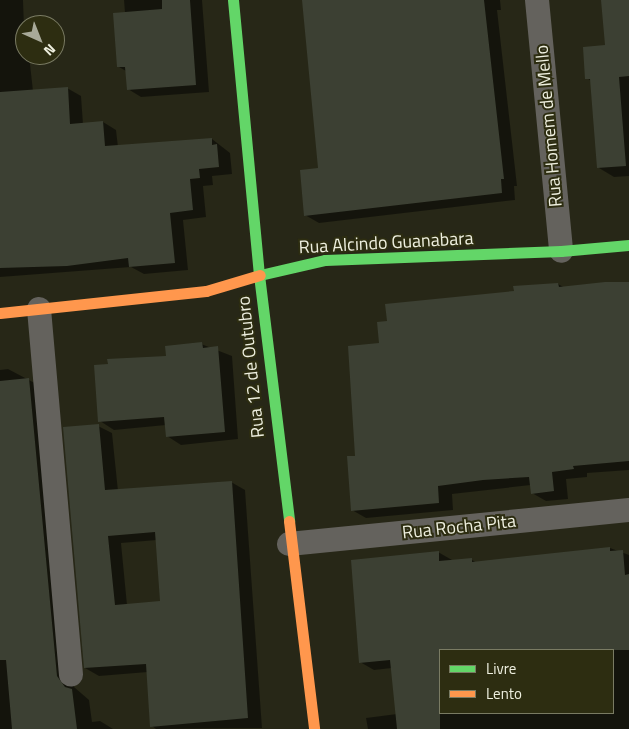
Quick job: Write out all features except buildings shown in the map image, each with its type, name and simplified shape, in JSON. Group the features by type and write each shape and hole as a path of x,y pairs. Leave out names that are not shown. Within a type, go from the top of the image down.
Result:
{"street":[{"name":"Rua 12 de Outubro","path":"233,0 258,276 289,544 314,729"},
{"name":"Rua Homem de Mello","path":"537,0 561,251"},
{"name":"Rua Alcindo Guanabara","path":"0,313 206,291 290,266 325,260 561,251 629,245"},
{"path":"40,309 72,675"},
{"name":"Rua Rocha Pita","path":"289,544 629,510"}],"traffic: fast":[{"path":"233,0 259,275 289,521"},
{"path":"260,275 325,260 561,251 629,245"}],"traffic: slow":[{"path":"0,313 206,291 260,275"},
{"path":"289,521 314,729"}]}
